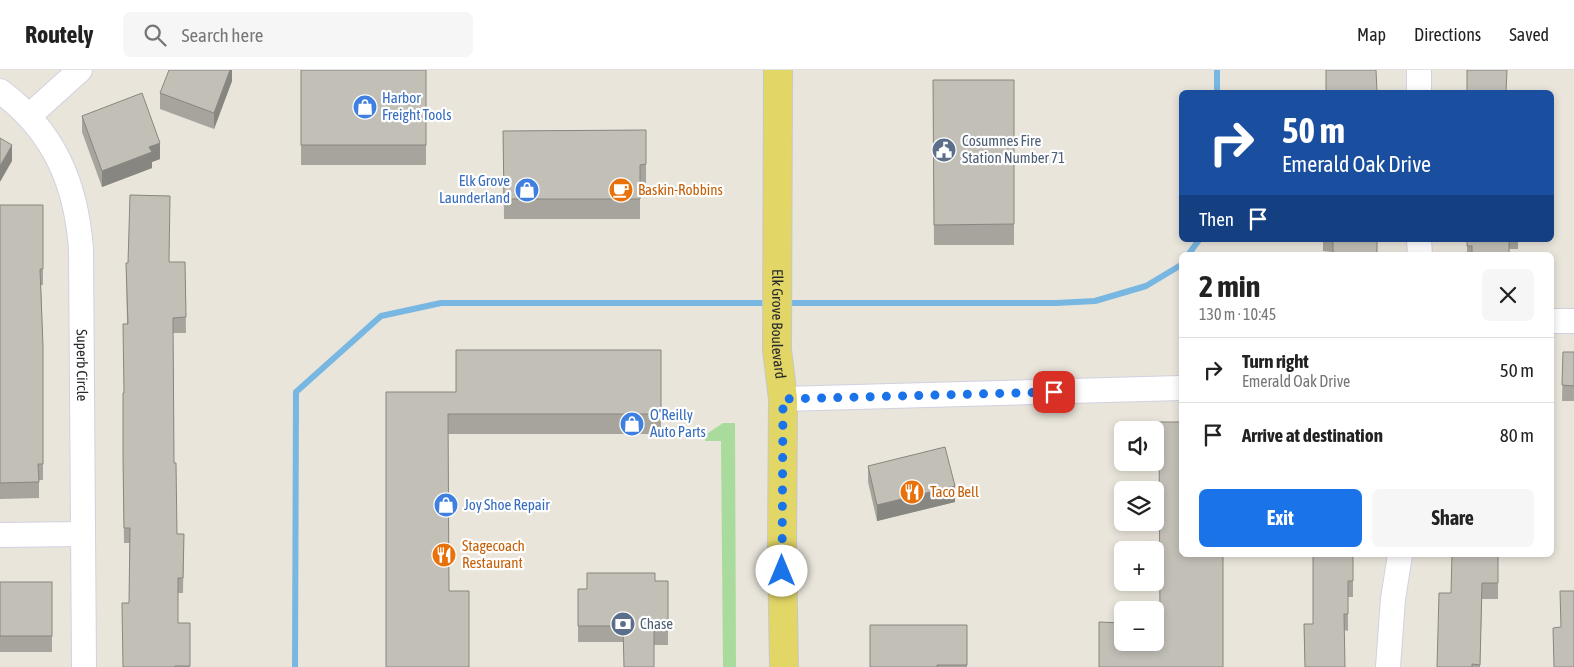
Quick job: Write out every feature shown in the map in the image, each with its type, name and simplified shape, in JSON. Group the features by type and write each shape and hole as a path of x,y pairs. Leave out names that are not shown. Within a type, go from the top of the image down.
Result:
{"main road":[{"name":"Elk Grove Boulevard","path":"778,70 778,350 783,399 782,551 784,667"}],"street":[{"path":"29,116 80,70"},
{"path":"1419,70 1419,90"},
{"name":"Superb Circle","path":"0,91 29,116 44,135 60,163 75,201 79,224 81,248 84,667"},
{"path":"1554,321 1574,321"},
{"path":"783,399 1179,388"},
{"path":"0,535 82,534"},
{"path":"1388,667 1393,599 1400,557"}],"green space":[{"path":"723,423 735,423 736,667 723,667 721,441 705,441 705,435"}],"building":[{"path":"169,70 230,70 214,113 160,93"},
{"path":"301,70 426,70 426,145 301,145"},
{"path":"1326,70 1376,70 1377,90 1326,90"},
{"path":"1467,70 1507,70 1506,90 1467,90"},
{"path":"933,80 1014,80 1014,224 934,225"},
{"path":"142,93 160,143 149,147 152,152 102,171 82,116"},
{"path":"646,130 646,164 640,165 640,199 504,199 503,131"},
{"path":"0,138 12,145 0,166"},
{"path":"130,195 170,196 169,262 185,262 186,317 173,318 174,463 176,463 177,534 184,534 183,578 178,578 178,623 190,623 190,666 123,667 122,603 129,603 130,528 124,528 123,324 128,324 126,263 128,263"},
{"path":"0,205 43,205 43,269 40,269 43,346 43,464 38,464 39,482 0,483"},
{"path":"1333,242 1377,242 1377,252 1333,252"},
{"path":"1467,242 1509,242 1509,252 1472,252 1472,246 1467,246"},
{"path":"456,350 661,350 661,414 448,414 449,591 469,591 469,667 386,667 386,392 456,392"},
{"path":"1563,352 1574,352 1574,386 1562,385"},
{"path":"1164,422 1179,422 1179,557 1223,557 1223,667 1099,667 1099,622 1114,623 1114,651 1164,651 1164,601 1160,601 1160,591 1164,591 1164,541 1160,541 1160,531 1164,531 1164,481 1159,481 1159,471 1164,471"},
{"path":"945,447 955,486 877,505 868,466"},
{"path":"1313,557 1353,557 1353,581 1348,581 1348,614 1344,614 1345,667 1305,667 1304,624 1313,624"},
{"path":"1452,557 1498,557 1498,583 1482,583 1480,665 1472,664 1472,667 1437,667 1439,593 1451,593"},
{"name":"Chase","path":"587,573 655,573 655,581 668,581 668,629 654,629 654,667 624,667 623,626 578,626 578,589 587,589"},
{"path":"0,582 52,582 52,636 0,636"},
{"path":"1560,591 1574,591 1574,667 1554,667 1553,628 1561,627"},
{"path":"870,625 967,625 967,665 870,667"}],"waterway":[{"path":"1217,70 1217,90"},
{"path":"1190,252 1198,242"},
{"path":"784,303 1056,303 1095,301 1146,286 1179,266"},
{"path":"295,667 296,392 381,316 441,303 772,303"}],"place":[{"name":"Harbor Freight Tools","path":"365,107"},
{"name":"Cosumnes Fire Station Number 71","path":"944,150"},
{"name":"Elk Grove Launderland","path":"527,190"},
{"name":"Baskin-Robbins","path":"621,190"},
{"name":"O'Reilly Auto Parts","path":"632,424"},
{"name":"Taco Bell","path":"912,492"},
{"name":"Joy Shoe Repair","path":"446,505"},
{"name":"Stagecoach Restaurant","path":"444,555"},
{"name":"Chase","path":"623,624"}],"route":[{"path":"782,571 783,399 1054,392"}]}
